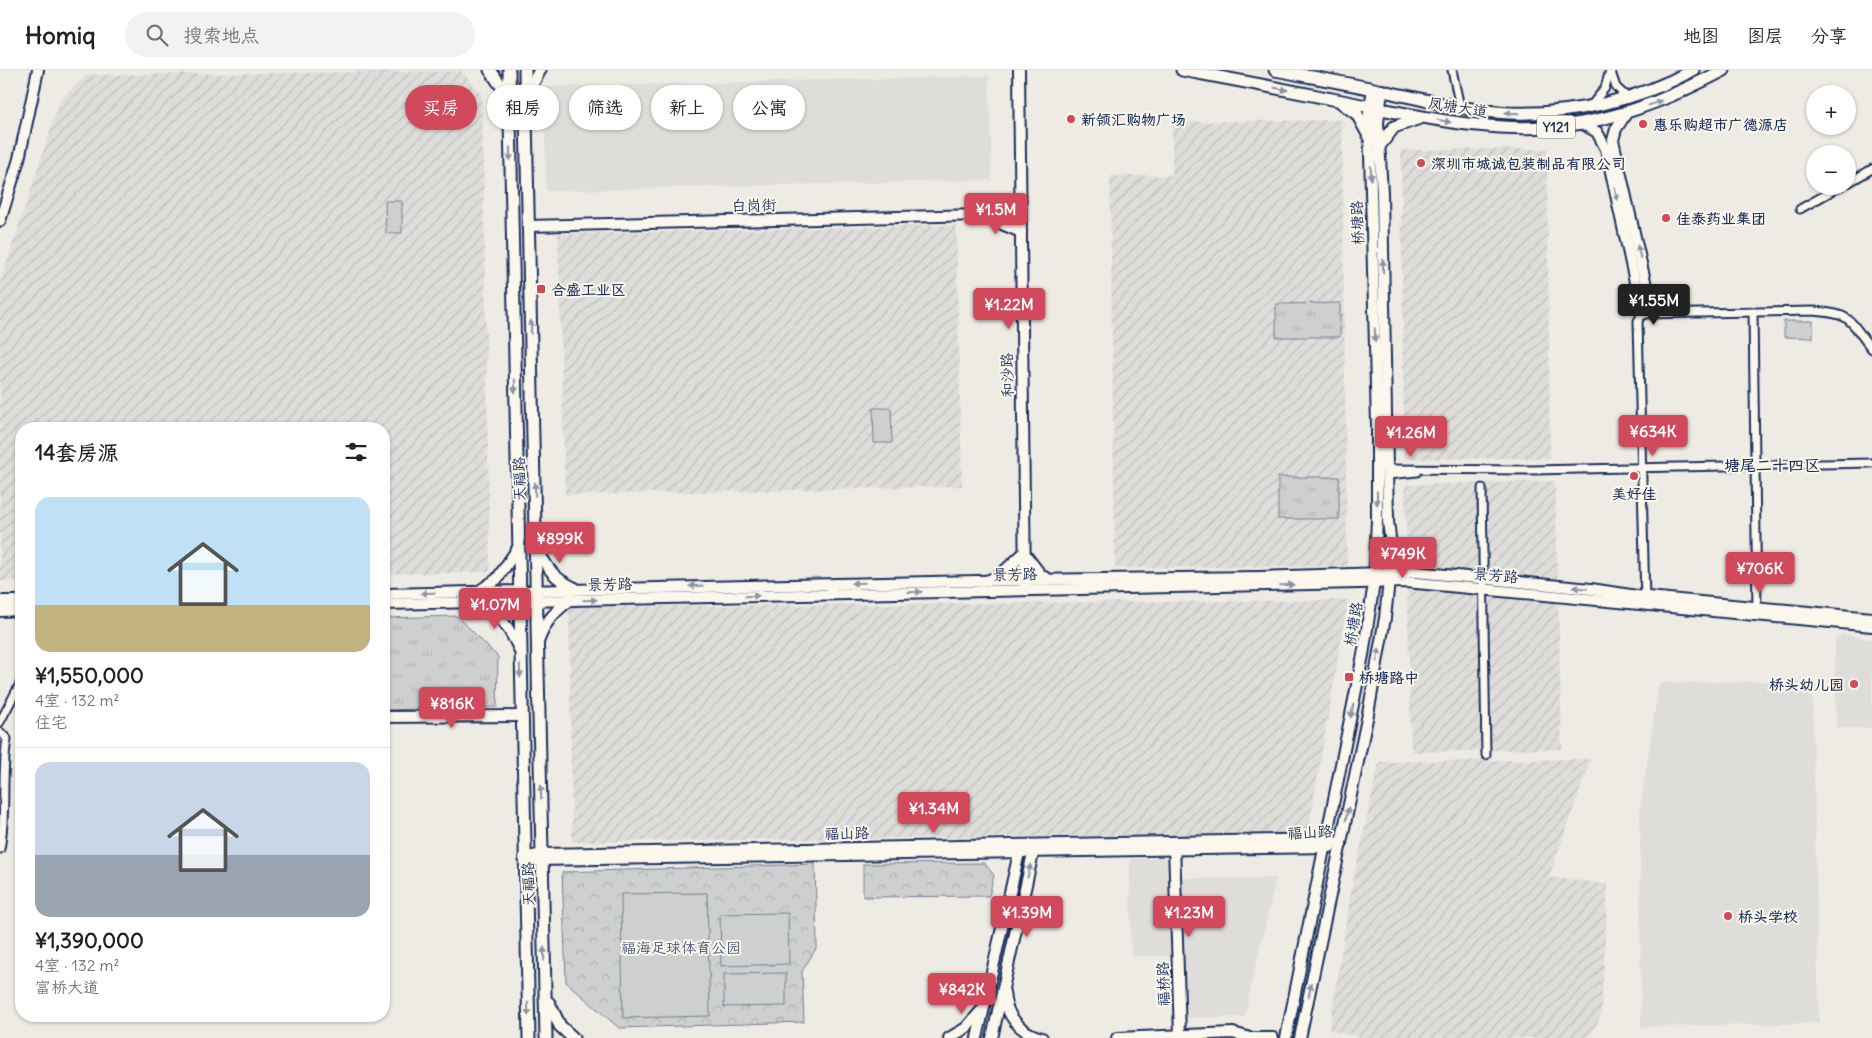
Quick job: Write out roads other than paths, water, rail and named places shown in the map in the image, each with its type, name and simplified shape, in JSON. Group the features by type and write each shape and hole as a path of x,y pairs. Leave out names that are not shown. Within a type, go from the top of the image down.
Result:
{"main road":[{"path":"490,70 500,85"},
{"name":"天福路","path":"509,70 509,85"},
{"name":"天福路","path":"525,70 526,85"},
{"path":"532,85 540,70"},
{"name":"凤塘大道","path":"1182,70 1374,108 1493,128 1536,128 1581,123 1627,112 1668,99 1724,70"},
{"name":"凤塘大道","path":"1275,70 1460,107 1511,113 1556,111 1628,98 1661,86 1693,70"},
{"path":"1336,100 1357,114 1370,138"},
{"path":"1380,146 1394,127 1424,117"},
{"name":"天福路","path":"510,130 518,596 529,1038"},
{"name":"天福路","path":"526,130 546,1038"},
{"path":"545,987 552,1013 560,1026 573,1038"}],"street":[{"path":"0,222 20,158 38,70"},
{"name":"和沙路","path":"1019,70 1024,584"},
{"path":"1452,70 1460,107"},
{"path":"1610,70 1616,87 1628,98"},
{"path":"1591,106 1605,88 1610,70"},
{"name":"桥塘路","path":"1286,1038 1363,655 1375,578 1377,425 1370,138 1377,89"},
{"name":"桥塘路","path":"1300,1038 1368,714 1390,578 1392,553 1388,520 1380,146 1374,108"},
{"path":"1627,112 1616,129 1614,140 1650,303 1642,314"},
{"path":"1581,123 1597,132 1606,148 1642,314 1643,324 1639,335 1645,600"},
{"path":"1856,178 1872,169"},
{"path":"1800,209 1825,195"},
{"path":"980,215 1020,200"},
{"path":"980,215 1021,232"},
{"name":"白岗街","path":"528,226 980,215"},
{"path":"1642,314 1813,311 1842,315 1855,324 1872,349"},
{"path":"1753,312 1757,610"},
{"path":"1388,472 1434,469 1532,470 1872,463"},
{"path":"1482,488 1486,755"},
{"path":"536,546 549,571 560,582 578,590"},
{"path":"518,548 497,579 478,597 507,624 520,651"},
{"path":"988,580 1000,575 1024,553 1041,575 1049,580"},
{"name":"景芳路","path":"390,604 478,597 537,596 570,600 1024,584 1375,578"},
{"name":"景芳路","path":"537,596 578,590 988,580 1024,584 1049,580 1390,578 1415,582 1483,584 1757,610"},
{"name":"景芳路","path":"390,594 478,597"},
{"path":"538,643 544,626 553,613 570,600"},
{"path":"0,602 15,601"},
{"path":"0,611 15,610"},
{"path":"1757,610 1872,618"},
{"path":"1757,610 1872,626"},
{"path":"0,722 15,693"},
{"path":"390,717 521,716"},
{"path":"0,732 7,738 3,763 4,826 0,850"},
{"name":"福山路","path":"543,858 1326,843 1341,845"},
{"name":"福桥路","path":"1174,846 1180,1036"},
{"path":"977,1038 1019,853 1030,849"},
{"path":"992,1038 1030,849"},
{"name":"福山路","path":"524,858 1019,853"},
{"path":"1004,982 1004,996 1012,1019 1027,1033 1042,1038"},
{"path":"949,1038 975,1020 985,1004"},
{"path":"1116,1038 1234,1034 1247,1038 1273,1038"}],"place":[{"name":"新领汇购物广场","path":"1071,119"},
{"name":"惠乐购超市广德源店","path":"1643,124"},
{"name":"深圳市城诚包装制品有限公司","path":"1421,163"},
{"name":"佳泰药业集团","path":"1666,218"},
{"name":"合盛工业区","path":"541,289"},
{"name":"美好佳","path":"1634,476"},
{"name":"桥塘路中","path":"1349,677"},
{"name":"桥头幼儿园","path":"1854,684"},
{"name":"桥头学校","path":"1728,916"}],"district":[{"name":"塘尾二十四区","path":"1772,465"}],"park label":[{"name":"福海足球体育公园","path":"681,947"}]}
